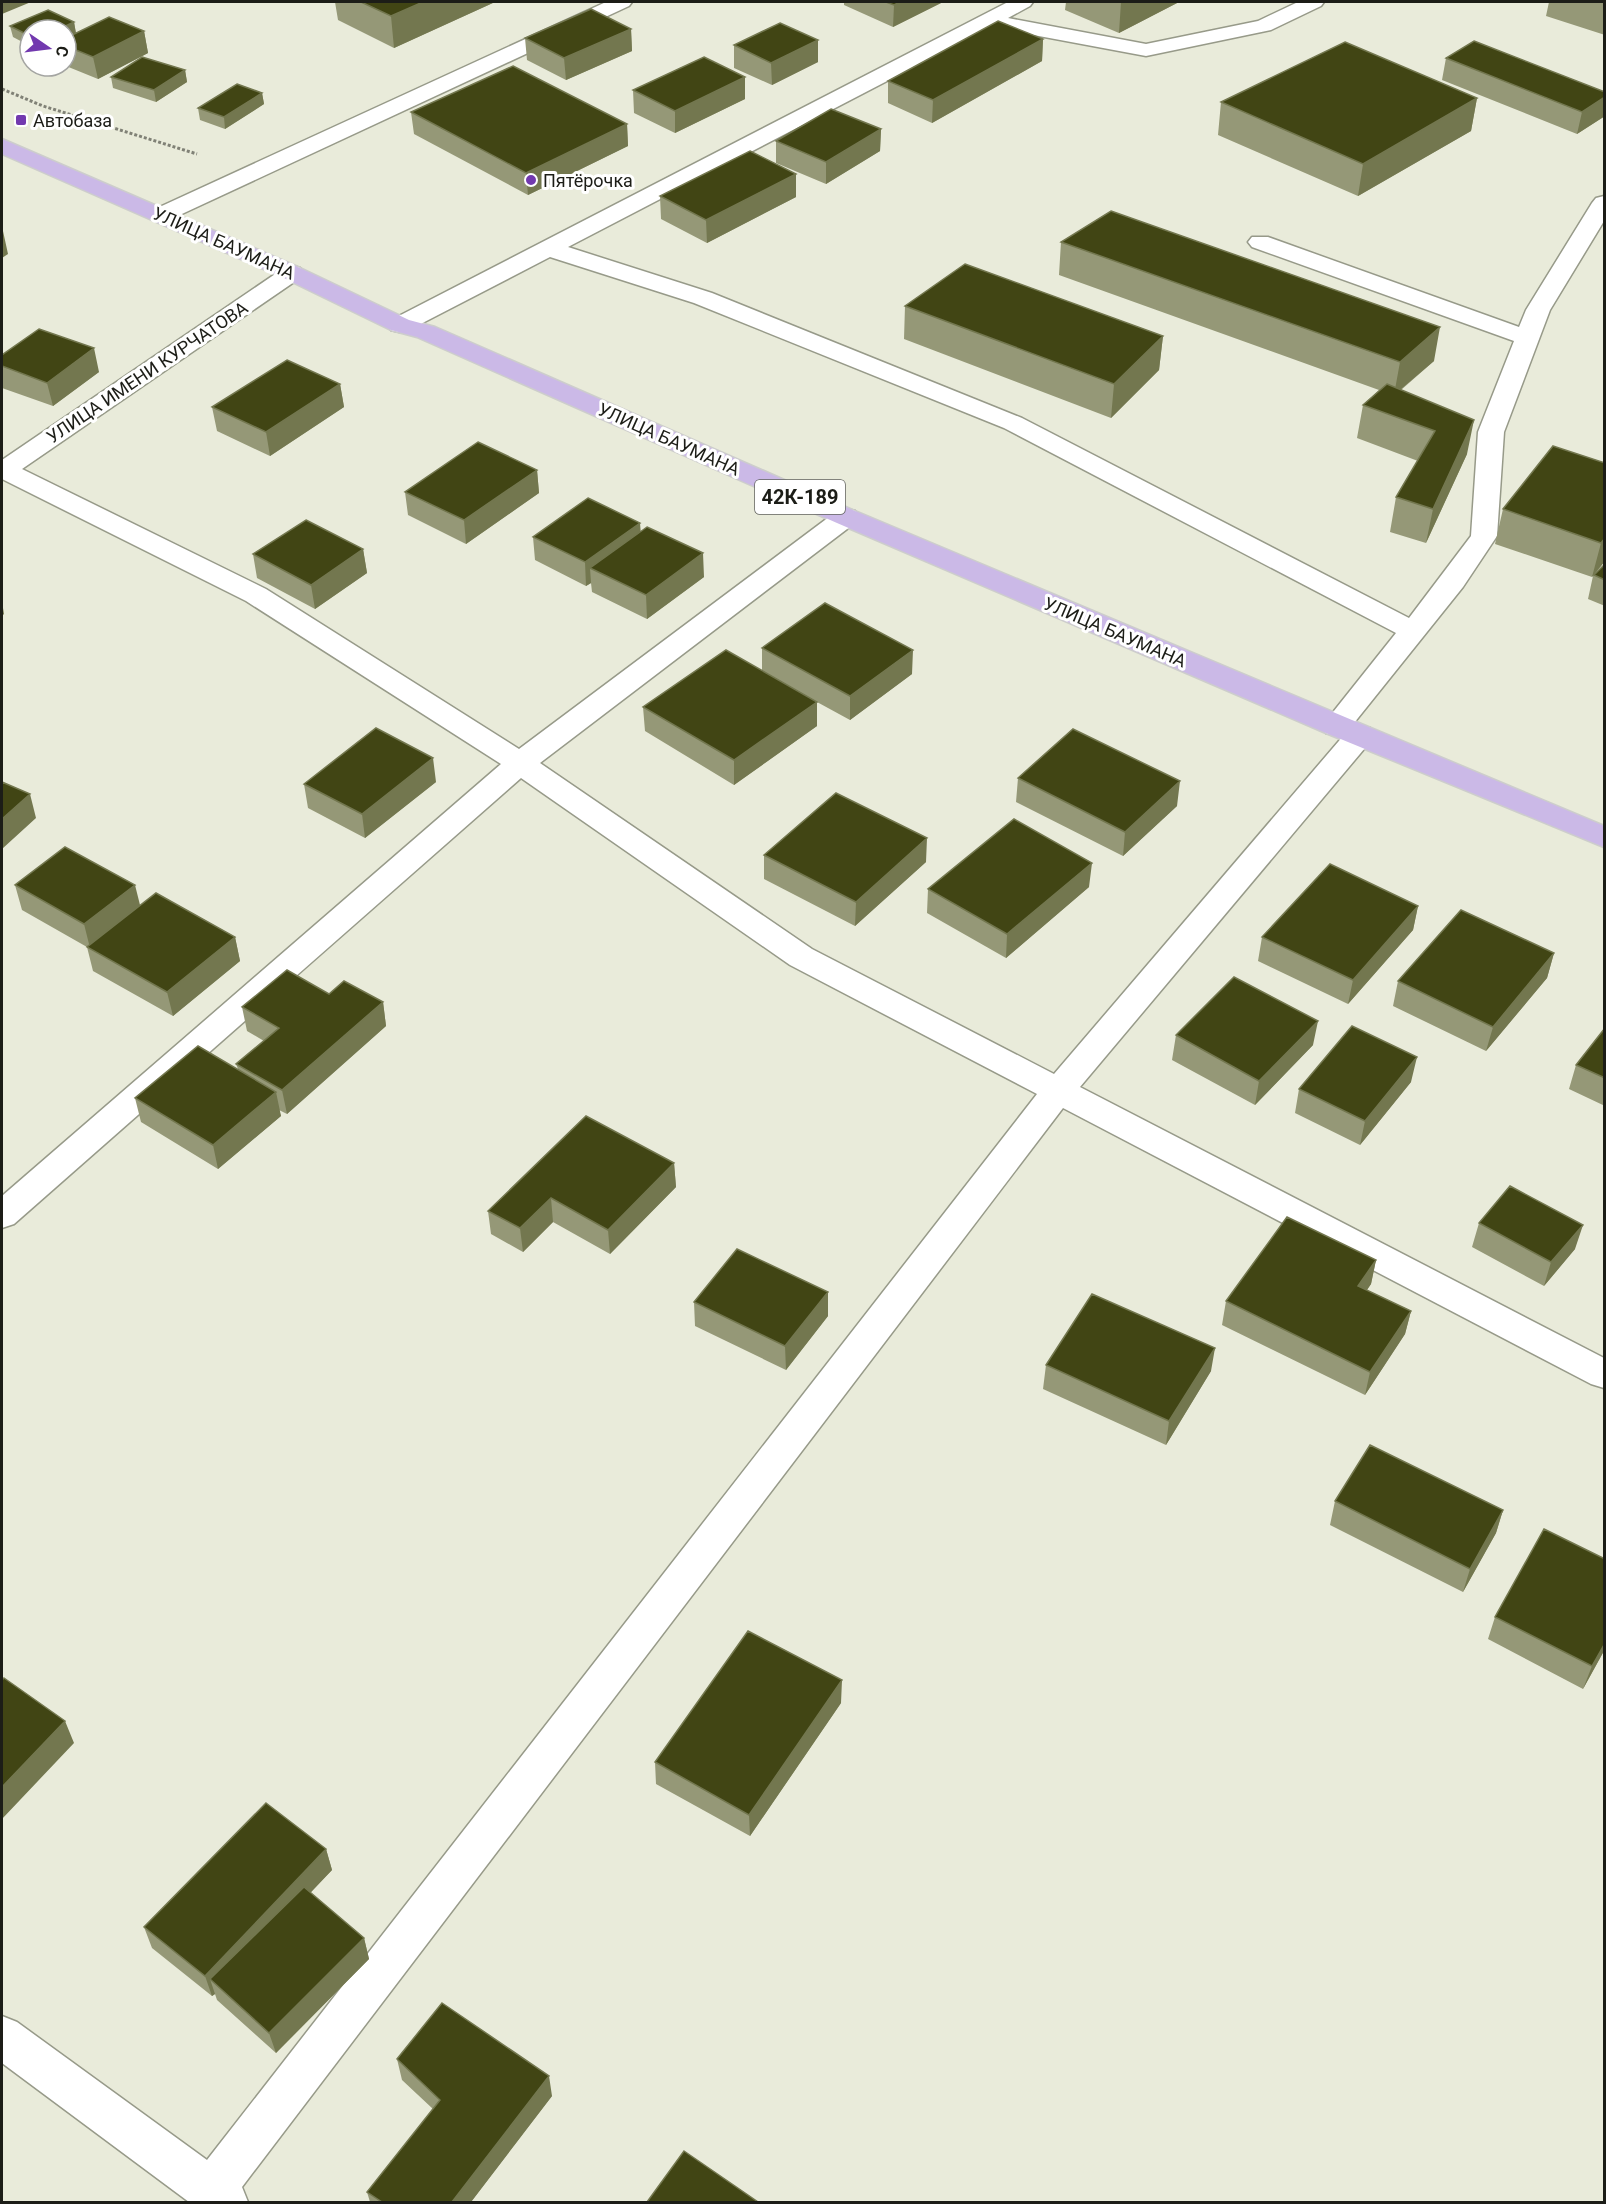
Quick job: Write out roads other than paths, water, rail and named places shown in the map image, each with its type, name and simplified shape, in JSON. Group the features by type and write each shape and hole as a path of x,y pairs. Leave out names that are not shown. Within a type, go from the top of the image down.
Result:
{"main road":[{"name":"УЛИЦА БАУМАНА","path":"2,146 292,273 400,325 437,337 846,517 1348,731 1603,832"}],"street":[{"path":"161,215 622,2"},
{"path":"400,325 1023,2"},
{"path":"986,20 1146,50 1264,26 1314,2"},
{"path":"2,2037 219,2197 1059,1090 1348,731 1413,631 1453,581 1484,536 1491,432 1538,310 1605,203"},
{"path":"1260,243 1527,338"},
{"path":"547,248 703,298 1013,423 1413,631"},
{"name":"УЛИЦА ИМЕНИ КУРЧАТОВА","path":"3,471 292,273"},
{"path":"3,471 256,596 520,763 801,957 1605,1374"},
{"path":"2,1215 520,763 846,517"}],"place":[{"name":"Автобаза","path":"21,120"},
{"name":"Пятёрочка","path":"531,180"}]}
